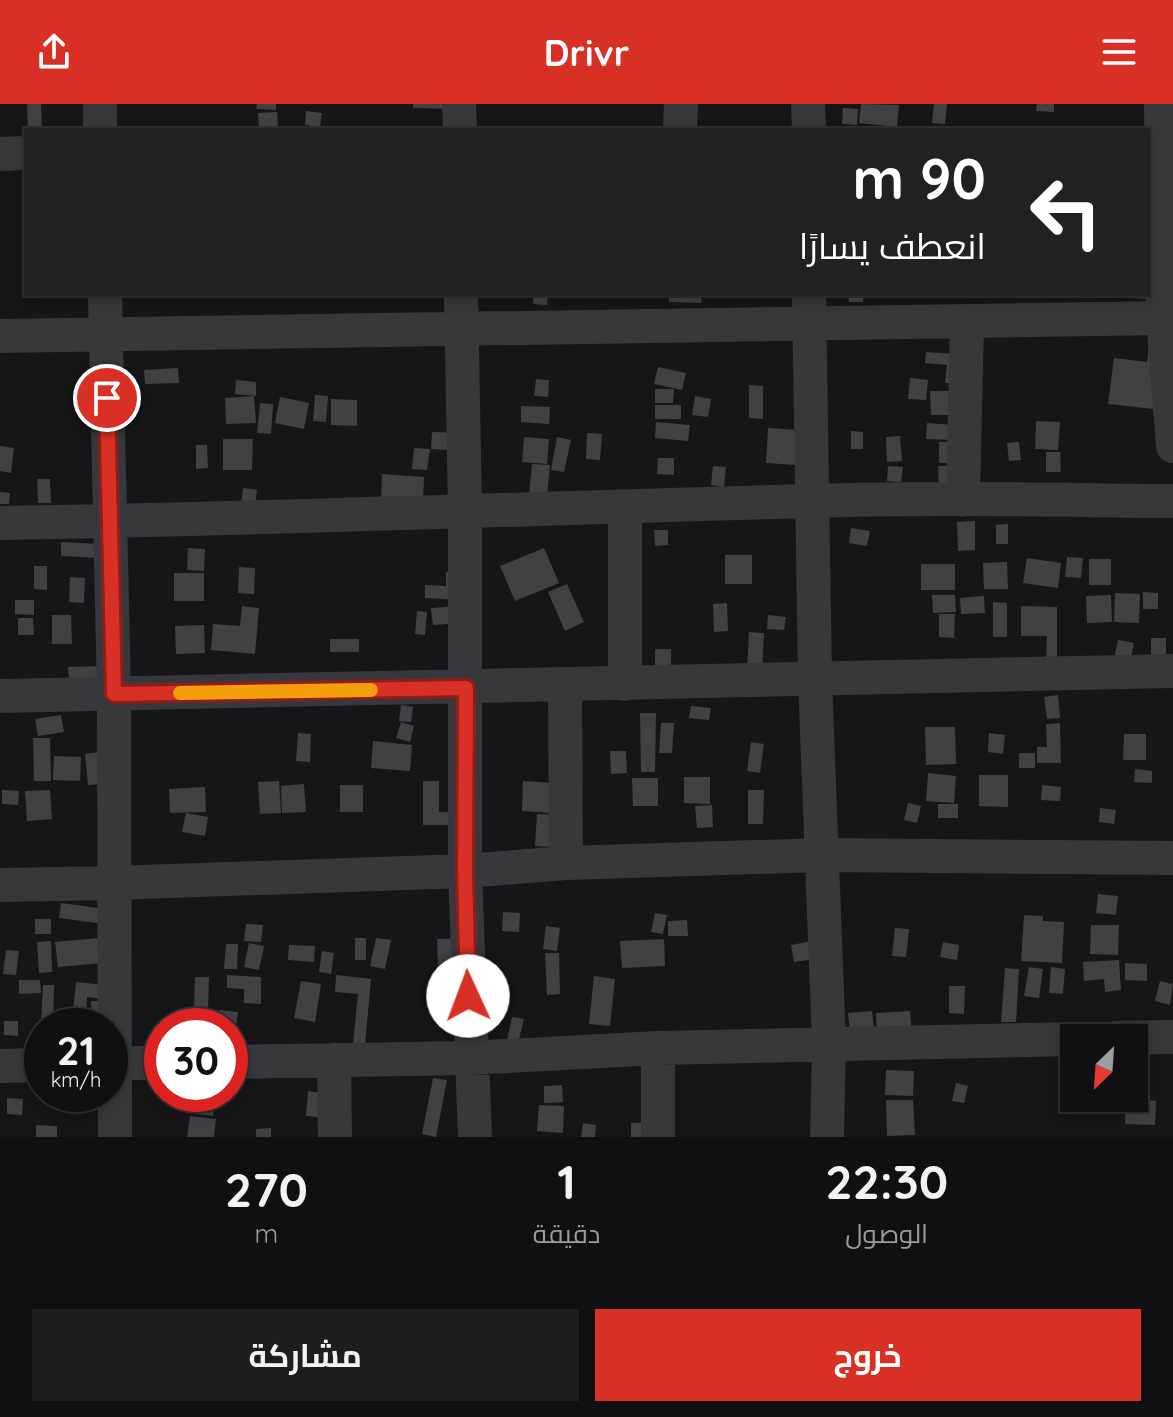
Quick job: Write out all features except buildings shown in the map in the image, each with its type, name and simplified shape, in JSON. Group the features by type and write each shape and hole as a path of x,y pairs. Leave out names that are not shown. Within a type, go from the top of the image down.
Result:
{"street":[{"path":"100,104 100,128"},
{"path":"459,104 460,128"},
{"path":"680,128 681,104"},
{"path":"808,104 809,128"},
{"path":"1161,124 1168,256 1163,318 1173,446"},
{"path":"0,154 24,153"},
{"path":"105,296 114,694 112,1008"},
{"path":"461,296 465,510 465,871 475,1137"},
{"path":"0,336 461,329 808,308 967,322 1163,318"},
{"path":"808,308 815,679 829,1044 827,1137"},
{"path":"963,500 967,322"},
{"path":"0,523 812,501 1173,501"},
{"path":"625,508 625,684"},
{"path":"0,696 1173,671"},
{"path":"565,686 566,863"},
{"path":"0,885 465,871 566,863 823,855 1173,858"},
{"path":"1148,1037 1173,1037"},
{"path":"248,1062 470,1058 658,1048 1060,1039"},
{"path":"658,1048 658,1137"},
{"path":"334,1060 335,1137"},
{"path":"0,1066 24,1065"},
{"path":"114,1112 115,1137"}],"slow traffic":[{"path":"180,693 371,690"}],"route":[{"path":"107,398 114,694 466,688 468,996"}]}
